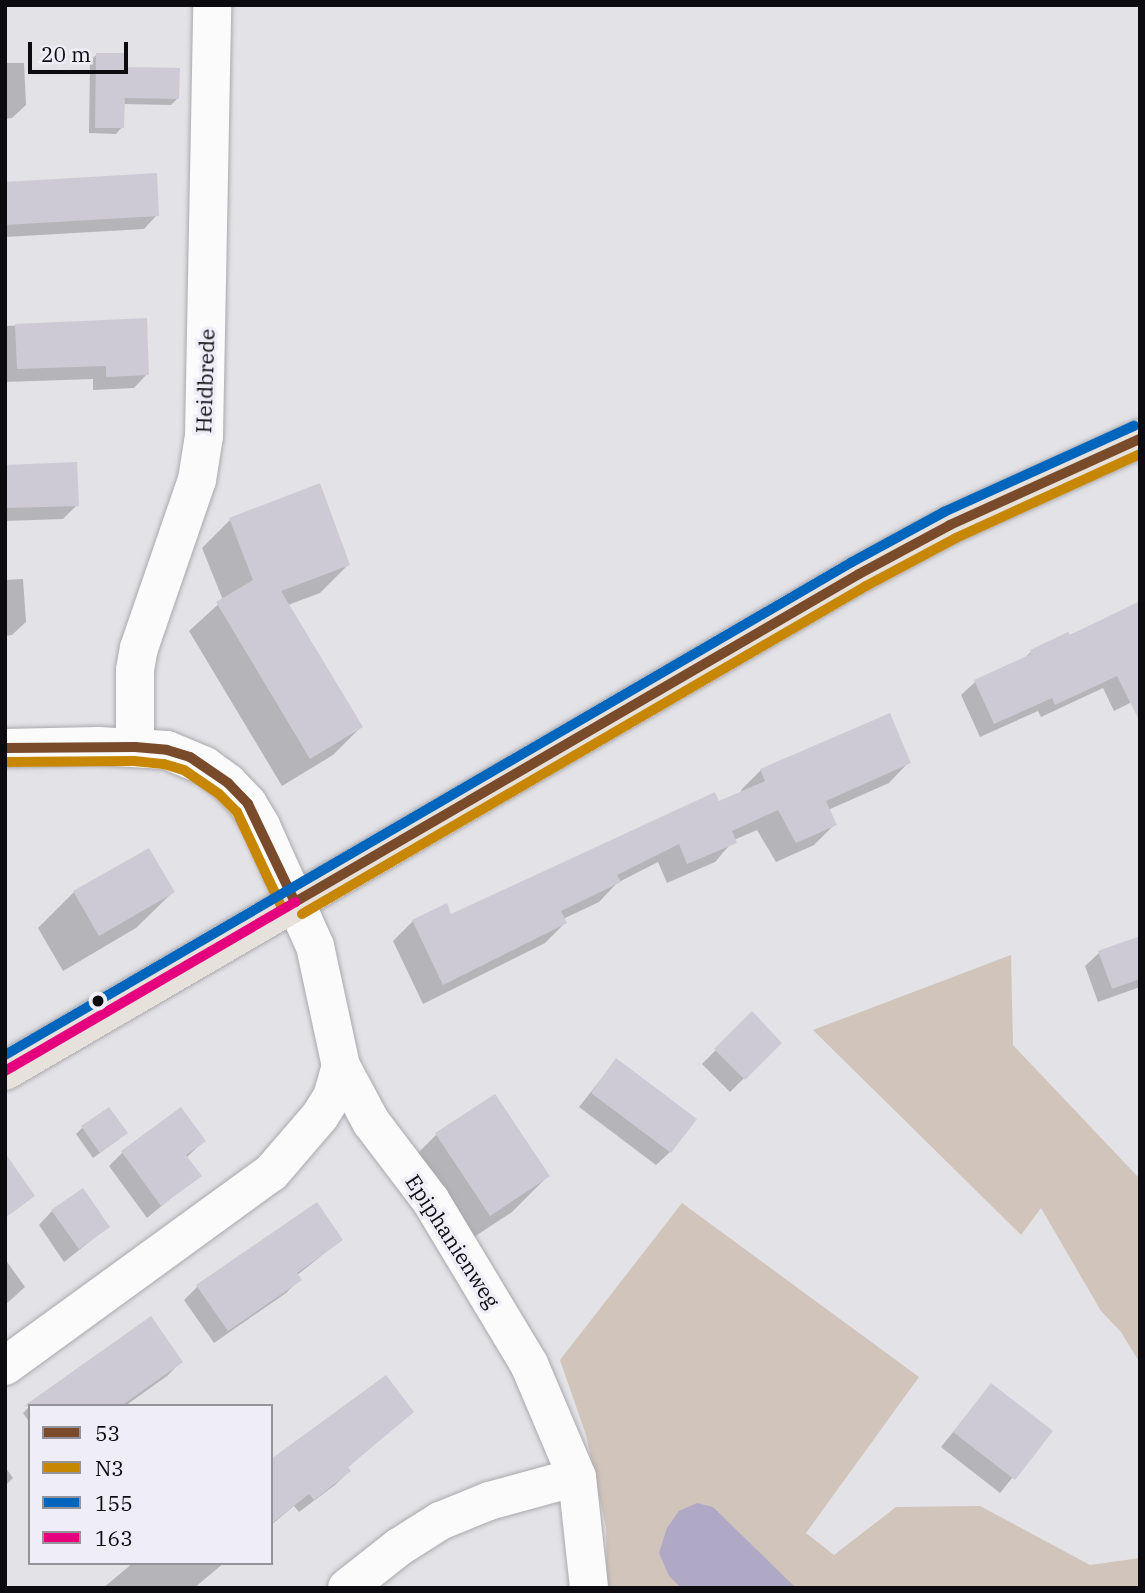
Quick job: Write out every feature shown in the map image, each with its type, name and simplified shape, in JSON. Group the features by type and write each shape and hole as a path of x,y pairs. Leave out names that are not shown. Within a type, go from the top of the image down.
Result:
{"main road":[{"path":"5,1071 871,568 950,525 1140,439"}],"street":[{"name":"Heidbrede","path":"135,747 135,670 139,648 197,480 204,436 212,5"},
{"name":"Epiphanienweg","path":"5,748 135,747 167,750 190,757 228,783 248,804 261,826 295,902 322,971 341,1066 371,1122 431,1201 523,1352 577,1477 589,1588"},
{"path":"5,1366 271,1173 320,1116 332,1097 341,1066"},
{"path":"347,1588 399,1547 440,1521 489,1501 577,1477"}],"shaded area":[{"path":"1011,955 1013,1045 1140,1179 1140,1363 1121,1332 1101,1311 1041,1208 1021,1235 813,1030"},
{"path":"682,1203 919,1377 806,1533 834,1555 896,1507 980,1506 1090,1565 1140,1558 1140,1588 607,1588 606,1528 586,1435 560,1360"},
{"path":"697,1503 713,1507 796,1588 681,1588 669,1576 659,1553 667,1528 679,1511"}],"building":[{"path":"96,53 126,53 125,67 180,68 179,99 125,98 124,128 95,128"},
{"path":"157,173 159,216 5,225 5,182"},
{"path":"147,318 149,375 106,377 106,366 17,369 15,324"},
{"path":"77,462 79,506 5,508 5,465"},
{"path":"320,483 350,565 281,591 363,727 310,759 216,602 253,580 229,518"},
{"path":"1140,601 1140,722 1117,676 1055,705 1052,698 994,724 974,680 1031,654 1030,650 1068,632 1070,635"},
{"path":"890,713 911,763 826,801 837,825 796,843 778,810 732,831 737,843 687,864 679,844 617,875 621,882 561,911 567,923 443,985 412,920 447,903 451,914 715,792 719,801 765,781 760,769"},
{"path":"149,848 175,892 99,936 73,891"},
{"path":"1140,936 1140,979 1112,989 1098,951"},
{"path":"752,1011 782,1043 745,1080 714,1049"},
{"path":"616,1058 697,1119 671,1153 591,1093"},
{"path":"495,1094 550,1176 490,1216 435,1133"},
{"path":"109,1107 128,1133 100,1153 81,1126"},
{"path":"181,1107 206,1141 186,1155 202,1176 161,1206 121,1151"},
{"path":"5,1153 35,1196 5,1218"},
{"path":"83,1188 110,1227 79,1249 51,1210"},
{"path":"317,1202 343,1240 297,1273 302,1280 228,1331 196,1285"},
{"path":"151,1316 183,1362 124,1404 24,1406"},
{"path":"386,1375 414,1412 348,1467 351,1471 314,1500 309,1494 273,1522 273,1458"},
{"path":"991,1383 1053,1431 1015,1480 953,1432"}],"transit line":[{"name":"155","path":"5,1055 852,562 944,512 1134,426"},
{"name":"53","path":"295,902 859,574 950,525 1140,439"},
{"name":"N3","path":"302,914 866,586 956,538 1140,454"},
{"name":"53","path":"5,748 135,747 167,750 190,757 228,783 248,804 295,902"},
{"name":"N3","path":"5,762 134,761 164,764 184,770 219,794 237,812 282,908"},
{"name":"163","path":"5,1071 295,902"}]}
